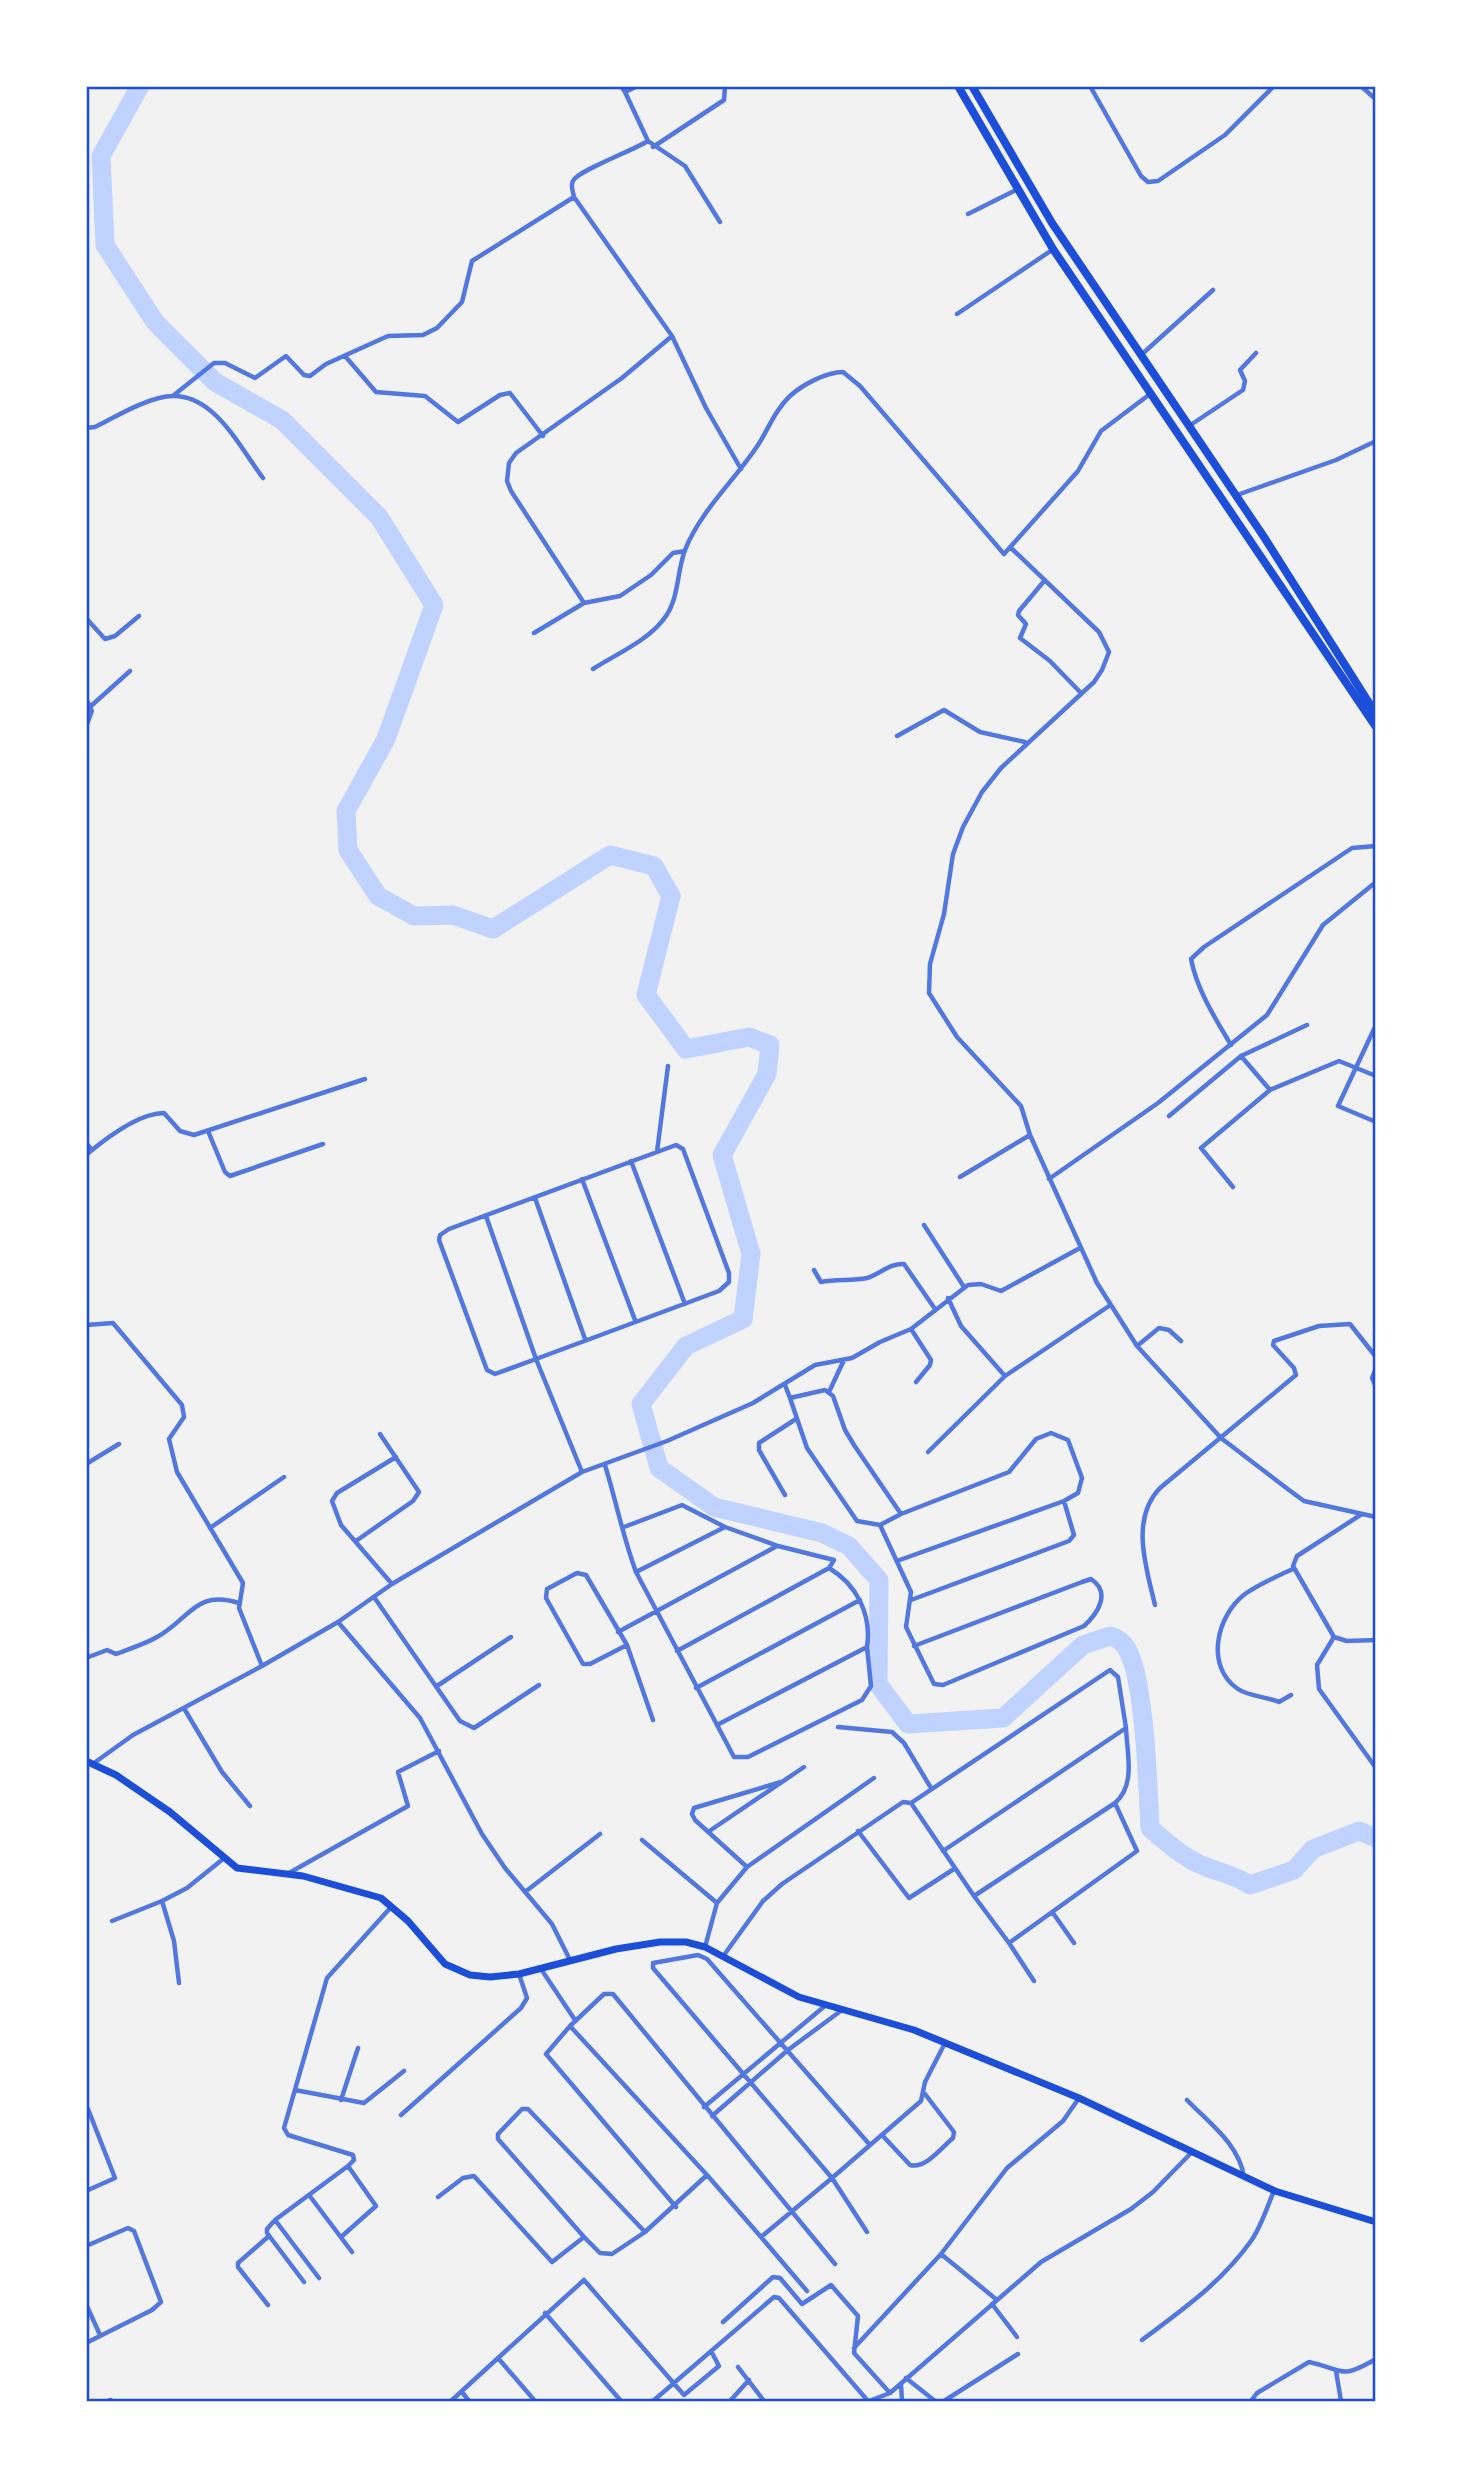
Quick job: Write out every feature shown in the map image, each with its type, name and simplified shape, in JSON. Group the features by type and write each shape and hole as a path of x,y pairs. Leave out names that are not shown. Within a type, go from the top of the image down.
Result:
{"highway":[{"path":"971,86 1019,171 1140,356 1236,495 1376,714"},
{"path":"959,88 1053,249 1376,727"},
{"path":"1235,515 1245,509"}],"main road":[{"path":"90,1762 116,1775 170,1812 223,1859 251,1872 320,1879 381,1898 393,1905 445,1964 470,1975 490,1977 519,1973 660,1942 686,1942 705,1947 724,1955 763,1980 826,2006 879,2017 1079,2098 1275,2191 1375,2219"}],"street":[{"path":"621,86 648,141 653,147 685,166 720,222"},
{"path":"625,92 638,86"},
{"path":"653,147 724,100 724,86"},
{"path":"959,88 971,86"},
{"path":"1090,86 1141,176 1148,182 1158,181 1225,135 1274,86"},
{"path":"1362,86 1373,97 1376,96"},
{"path":"648,141 577,175 571,183 575,197 672,336 706,408 741,469"},
{"path":"968,214 1018,189"},
{"path":"86,428 95,427 149,401 174,395 214,363 225,363 255,378 286,356 304,375 310,376 388,336 423,335 437,328 462,302 472,261 575,197"},
{"path":"957,314 1053,249"},
{"path":"1140,356 1213,290"},
{"path":"584,603 558,559 540,538 507,481 509,463 516,453 622,378 672,336"},
{"path":"1188,426 1243,390 1245,382 1240,370 1256,353"},
{"path":"345,356 376,392 425,396 458,422 500,395 510,393 543,436"},
{"path":"593,669 649,634 664,619 672,606 685,551 713,502 741,469 775,414 792,395 830,374 843,372 860,386 1004,554 1078,471 1101,431 1151,393"},
{"path":"174,395 216,412 263,478"},
{"path":"1236,495 1336,460 1376,441"},
{"path":"1010,547 1106,642 1107,662 1094,682 1026,743 982,792 963,827 953,854 944,914 927,980 929,993 957,1037 1021,1106 1030,1135 1080,1248 1109,1307 1137,1346 1221,1438 1304,1501 1376,1517"},
{"path":"534,633 584,603 603,597 620,596 651,575 673,553 685,551"},
{"path":"1045,580 1019,611 1020,619 1026,624 1020,638 1046,657 1081,693"},
{"path":"86,618 97,635 105,639 115,636 139,616"},
{"path":"86,724 91,715 88,703 130,671"},
{"path":"897,736 944,710 979,732 1026,743"},
{"path":"1231,1045 1212,1013 1191,959 1204,947 1352,848 1376,846"},
{"path":"1049,1179 1158,1103 1231,1045 1275,1004 1323,925 1376,882"},
{"path":"1169,1116 1241,1055 1307,1026"},
{"path":"1374,1029 1338,1106 1376,1122"},
{"path":"1241,1055 1270,1090"},
{"path":"1233,1187 1201,1148 1270,1090 1335,1062 1342,1062 1376,1076"},
{"path":"657,1152 668,1066"},
{"path":"86,1155 134,1122 156,1113 168,1115 180,1131 187,1135 365,1079"},
{"path":"208,1130 225,1172 230,1176 323,1144"},
{"path":"960,1177 1030,1135"},
{"path":"86,1143 92,1150"},
{"path":"676,1145 683,1149 730,1278 719,1291 685,1304 635,1320 495,1374 487,1370 439,1240 440,1235 449,1229 657,1152 676,1145"},
{"path":"631,1161 685,1304"},
{"path":"582,1179 635,1320"},
{"path":"535,1197 585,1339"},
{"path":"486,1216 536,1359 582,1472"},
{"path":"924,1224 964,1287"},
{"path":"90,1762 133,1735 185,1710 338,1622 392,1584 582,1472 667,1441 753,1403 815,1365 844,1360 911,1329 964,1287 975,1283 996,1291 1005,1290 1080,1248"},
{"path":"814,1270 821,1282 834,1278 864,1278 904,1264 935,1309"},
{"path":"947,1298 961,1326 1005,1376"},
{"path":"928,1452 1005,1376 1109,1307"},
{"path":"86,1325 113,1323 182,1405 184,1417 169,1439 171,1454 177,1472 243,1583 239,1603 262,1666"},
{"path":"1155,1605 1143,1539 1144,1510 1160,1488 1296,1376 1294,1368 1273,1345 1274,1341 1319,1326 1350,1324 1376,1357"},
{"path":"1137,1346 1159,1328 1169,1330 1181,1341"},
{"path":"911,1329 931,1360 916,1382"},
{"path":"844,1360 830,1392 845,1430 901,1514"},
{"path":"1376,1368 1372,1378 1376,1387"},
{"path":"785,1385 807,1448 858,1521 880,1525 901,1514 1009,1472 1036,1440 1051,1433 1068,1440 1082,1478 1078,1493 1064,1501 897,1561"},
{"path":"790,1398 819,1390 830,1392"},
{"path":"785,1495 759,1450 759,1443 796,1419"},
{"path":"356,1541 418,1496 419,1488 380,1434"},
{"path":"86,1464 119,1444"},
{"path":"392,1584 336,1516 332,1502 334,1496 396,1457"},
{"path":"606,1465 624,1527 626,1545 636,1572 734,1757 741,1759 862,1700 871,1686 867,1623 860,1600 844,1578 829,1569"},
{"path":"210,1528 284,1477"},
{"path":"911,1600 1069,1541 1074,1535 1064,1501"},
{"path":"624,1527 682,1505 725,1527 778,1546 833,1558 834,1563 829,1569 677,1651"},
{"path":"1291,1695 1279,1702 1268,1696 1242,1692 1223,1674 1217,1656 1221,1629 1236,1603 1245,1594 1293,1569 1297,1556 1363,1514"},
{"path":"880,1525 911,1600 905,1620 914,1646 929,1680 934,1684 943,1685 1084,1626 1100,1608 1102,1601 1098,1585 1091,1580 1082,1582 914,1646"},
{"path":"636,1572 725,1527"},
{"path":"618,1632 778,1546"},
{"path":"1293,1569 1334,1637 1347,1642 1376,1640"},
{"path":"627,1645 590,1664 583,1664 545,1593 547,1589 582,1572 627,1645 653,1720"},
{"path":"374,1597 460,1721 474,1728 539,1685"},
{"path":"86,1658 107,1650 116,1654 158,1637 208,1599 222,1598 239,1603"},
{"path":"696,1688 860,1600"},
{"path":"338,1622 419,1718 439,1751 475,1824 552,1924 570,1960"},
{"path":"437,1686 511,1637"},
{"path":"1334,1637 1317,1665 1318,1689 1376,1768"},
{"path":"717,1726 867,1647"},
{"path":"724,1955 763,1901 815,1859 903,1802 911,1803 1110,1670 1118,1677 1126,1728 1128,1784 1123,1796 974,1896"},
{"path":"185,1710 222,1772 250,1805"},
{"path":"838,1727 892,1732 904,1743 931,1788"},
{"path":"943,1850 1126,1728"},
{"path":"286,1875 408,1806 397,1774 439,1751"},
{"path":"708,1832 804,1767"},
{"path":"705,1947 717,1903 747,1867 874,1778"},
{"path":"747,1867 692,1814 699,1804 735,1798 781,1782"},
{"path":"911,1803 1034,1981"},
{"path":"1009,1943 1137,1851 1115,1803"},
{"path":"858,1831 909,1898 954,1868"},
{"path":"525,1892 600,1834"},
{"path":"642,1840 717,1903"},
{"path":"113,1920 187,1888 223,1859"},
{"path":"162,1901 174,1941 179,1983"},
{"path":"304,2282 269,2236 267,2229 354,2160 350,2152 286,2132 295,2090 327,1978 393,1905"},
{"path":"1053,1913 1074,1943"},
{"path":"867,2232 832,2178 652,1966 664,1959 698,1955 707,1959 870,2145"},
{"path":"541,1969 575,2020"},
{"path":"401,2115 521,2008 527,1998 519,1973"},
{"path":"676,2207 547,2057 546,2052 575,2020 604,1994 613,1994 704,2108 835,2264"},
{"path":"704,2108 742,2073 826,2006"},
{"path":"712,2116 788,2050 842,2010"},
{"path":"570,2026 707,2175 807,2291"},
{"path":"761,2237 921,2101 925,2094 925,2082 945,2043"},
{"path":"341,2100 358,2048"},
{"path":"295,2090 364,2103 404,2071"},
{"path":"882,2135 910,2165 917,2166 924,2164 953,2138 951,2126 925,2094"},
{"path":"854,2348 941,2253 1007,2168 1063,2122 1079,2098"},
{"path":"1187,2100 1231,2146 1241,2161 1244,2178"},
{"path":"86,2191 115,2178 88,2109"},
{"path":"645,2232 528,2109 522,2109 498,2134 498,2139 584,2237 606,2256 645,2232 676,2207 707,2175"},
{"path":"653,2401 771,2299 779,2298 869,2401 890,2393 992,2304 1062,2248 1131,2209 1153,2192 1193,2152"},
{"path":"341,2237 376,2206 348,2166"},
{"path":"438,2197 463,2178 474,2176 552,2262 584,2237"},
{"path":"1142,2340 1204,2294 1228,2269 1252,2239 1275,2191"},
{"path":"309,2195 352,2252"},
{"path":"275,2220 319,2278"},
{"path":"86,2246 128,2228 134,2231 161,2302 152,2310 86,2343"},
{"path":"268,2305 238,2267 238,2263 269,2236"},
{"path":"941,2253 997,2300"},
{"path":"723,2322 774,2277 780,2278 802,2304 831,2285 858,2316 854,2348 857,2358 890,2393"},
{"path":"451,2401 582,2281 588,2282 684,2395 719,2366 711,2351"},
{"path":"86,2304 100,2335"},
{"path":"992,2304 1017,2337"},
{"path":"545,2313 621,2401"},
{"path":"944,2401 1018,2354"},
{"path":"498,2358 535,2401"},
{"path":"1251,2401 1257,2393 1309,2362 1343,2374 1353,2372 1376,2359"},
{"path":"738,2367 764,2401"},
{"path":"1336,2371 1341,2401"},
{"path":"906,2378 935,2401"},
{"path":"730,2401 749,2380"},
{"path":"900,2383 902,2401"},
{"path":"462,2392 469,2401"}],"waterway":[{"path":"140,86 101,156 105,245 155,322 215,382 282,420 379,517 434,605 386,739 346,811 348,850 378,896 414,916 453,915 493,929 610,855 654,866 671,896 646,995 686,1049 749,1037 770,1045 767,1074 722,1155 751,1254 743,1319 686,1346 641,1404 659,1468 714,1507 822,1533 849,1546 879,1580 878,1684 908,1724 1003,1718 1083,1645 1110,1636 1124,1644 1127,1649 1138,1684 1150,1828 1176,1849 1197,1863 1250,1885 1294,1870 1313,1849 1359,1831 1376,1838"}]}
